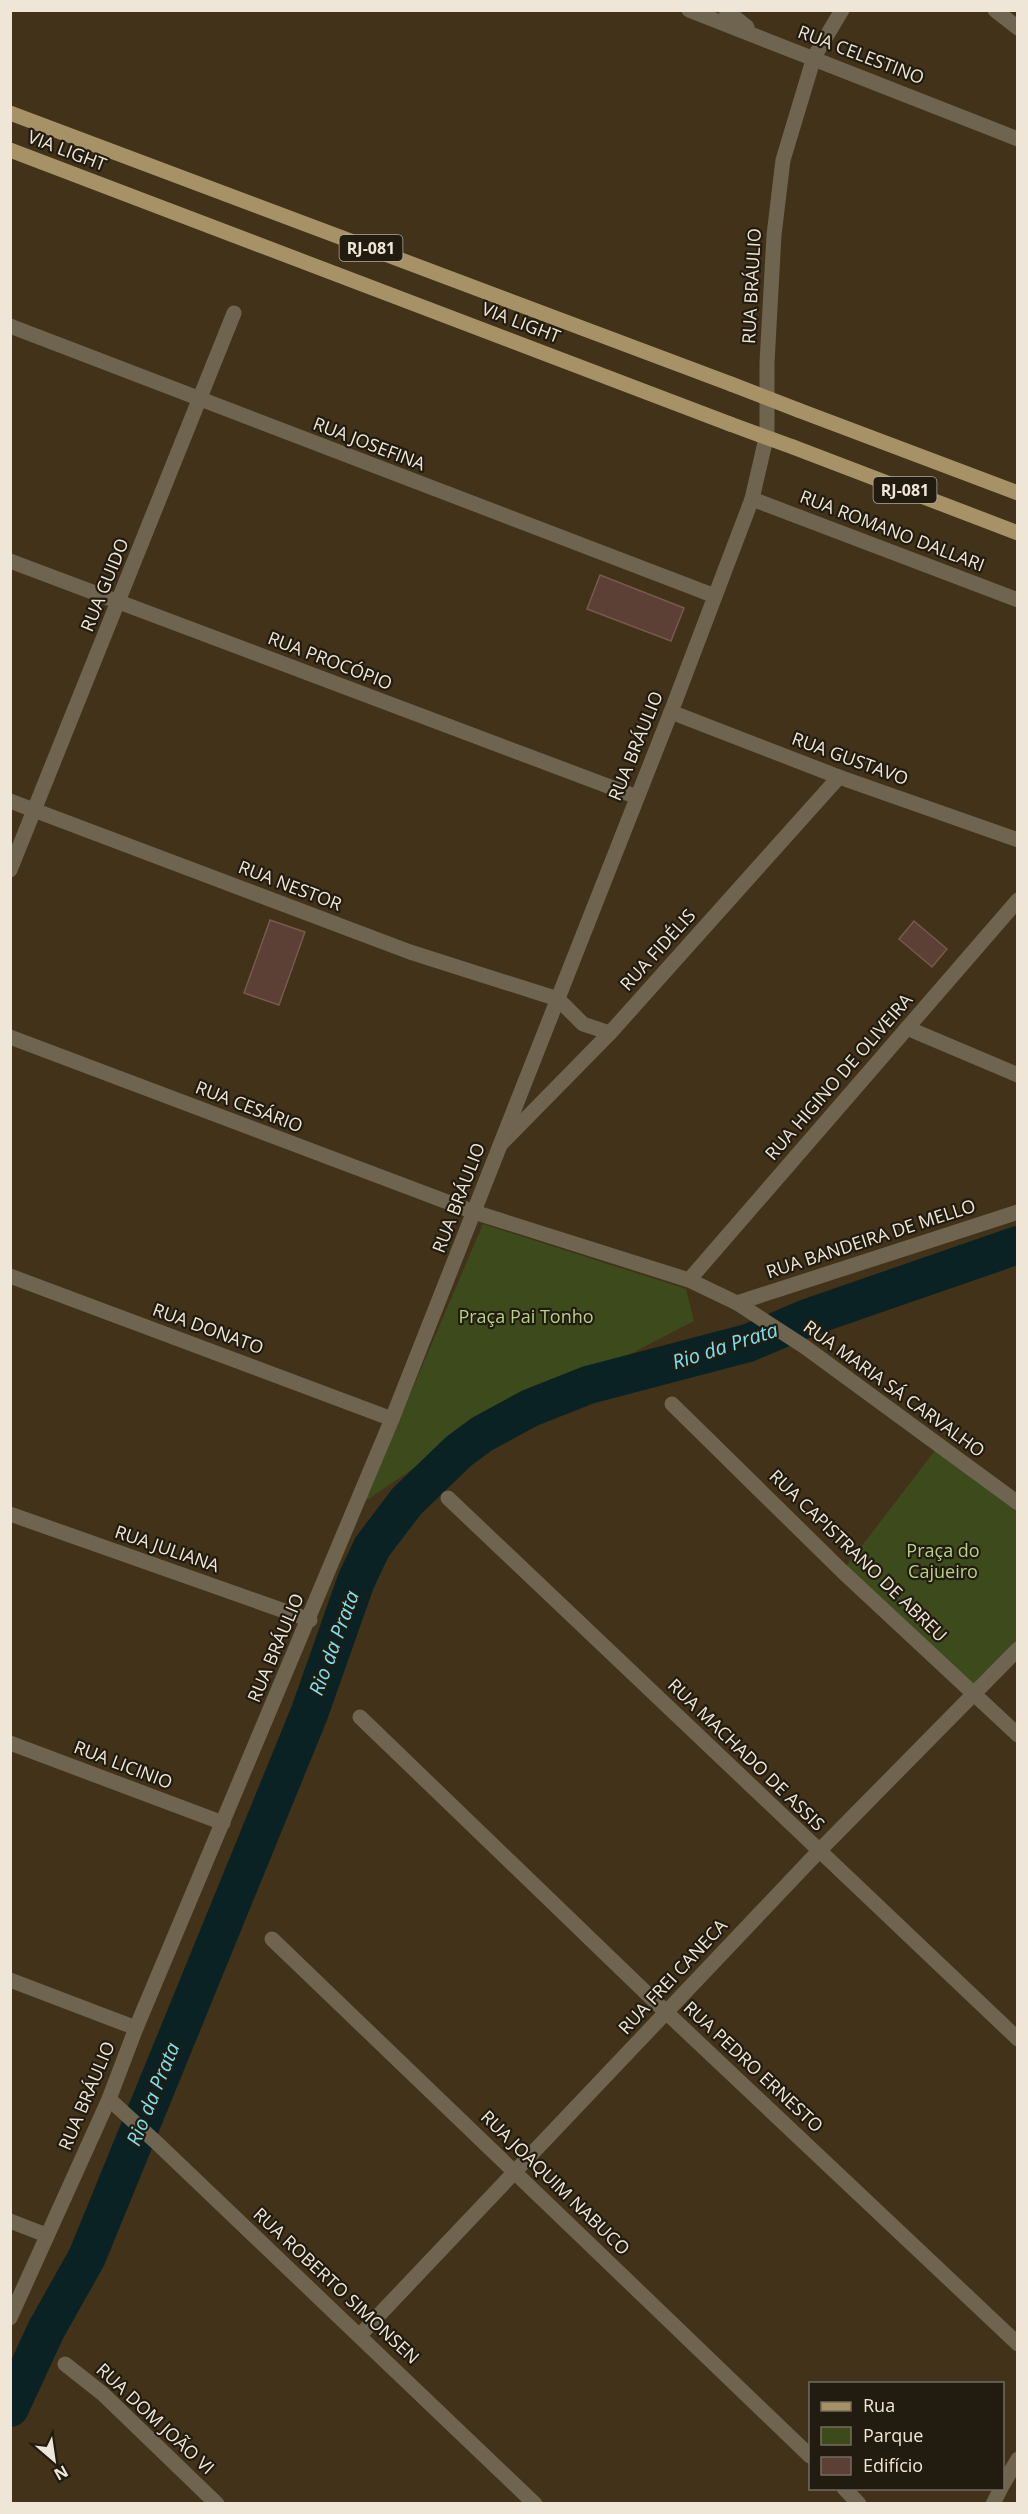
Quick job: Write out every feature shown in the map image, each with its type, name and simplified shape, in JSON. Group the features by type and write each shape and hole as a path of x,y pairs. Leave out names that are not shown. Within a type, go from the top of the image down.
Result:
{"main road":[{"name":"VIA LIGHT","path":"10,113 1017,493"},
{"name":"VIA LIGHT","path":"10,150 1017,533"}],"street":[{"name":"RUA CELESTINO","path":"689,10 814,57 1017,139"},
{"path":"726,10 759,37"},
{"name":"RUA BRÁULIO","path":"10,2318 109,2099 136,2028 310,1620 392,1419 671,712 752,499 766,434 767,363 778,189 787,142 814,57 842,10"},
{"path":"995,10 1017,28"},
{"name":"RUA GUIDO","path":"10,870 234,313"},
{"name":"RUA JOSEFINA","path":"10,326 715,596"},
{"name":"RUA ROMANO DALLARI","path":"752,499 1017,600"},
{"name":"RUA PROCÓPIO","path":"10,561 637,797"},
{"name":"RUA GUSTAVO","path":"671,712 839,777 1017,840"},
{"name":"RUA FIDÉLIS","path":"500,1145 610,1033 839,777"},
{"name":"RUA NESTOR","path":"10,801 410,952 558,999"},
{"name":"RUA HIGINO DE OLIVEIRA","path":"689,1280 1017,900"},
{"path":"558,999 583,1024 610,1033"},
{"path":"907,1028 1017,1074"},
{"name":"RUA CESÁRIO","path":"10,1038 474,1212"},
{"name":"RUA MARIA SÁ CARVALHO","path":"474,1212 689,1280 737,1303 806,1347 1017,1503"},
{"name":"RUA BANDEIRA DE MELLO","path":"737,1303 1017,1212"},
{"name":"RUA DONATO","path":"10,1276 392,1419"},
{"name":"RUA CAPISTRANO DE ABREU","path":"672,1404 843,1572 1017,1735"},
{"name":"RUA MACHADO DE ASSIS","path":"448,1498 1017,2039"},
{"name":"RUA JULIANA","path":"10,1514 310,1620"},
{"name":"RUA FREI CANECA","path":"360,2335 819,1851 975,1695 1017,1649"},
{"name":"RUA PEDRO ERNESTO","path":"360,1717 667,2013 1017,2344"},
{"name":"RUA LICINIO","path":"10,1743 223,1823"},
{"name":"RUA JOAQUIM NABUCO","path":"272,1939 809,2455"},
{"path":"10,1980 136,2028"},
{"name":"RUA ROBERTO SIMONSEN","path":"109,2099 360,2335 535,2504"},
{"path":"10,2221 46,2235"},
{"name":"RUA DOM JOÃO VI","path":"64,2364 111,2402 217,2504"},
{"path":"1004,2483 1017,2459"},
{"path":"846,2490 860,2504"},
{"path":"993,2504 1000,2490"}],"green space":[{"name":"Praça Pai Tonho","path":"483,1224 686,1289 694,1321 609,1365 529,1397 473,1428 364,1502"},
{"name":"Praça do Cajueiro","path":"937,1448 1017,1507 1017,1645 973,1692 844,1569"}],"building":[{"path":"600,575 684,608 671,641 587,609"},
{"path":"270,920 305,932 279,1005 244,993"},
{"path":"914,921 947,949 932,967 899,939"}],"waterway":[{"name":"Rio da Prata","path":"10,2408 46,2330 87,2257 309,1714 356,1581 372,1547 407,1501 459,1451 482,1434 530,1408 588,1385 748,1343 807,1318 1018,1245"}]}
